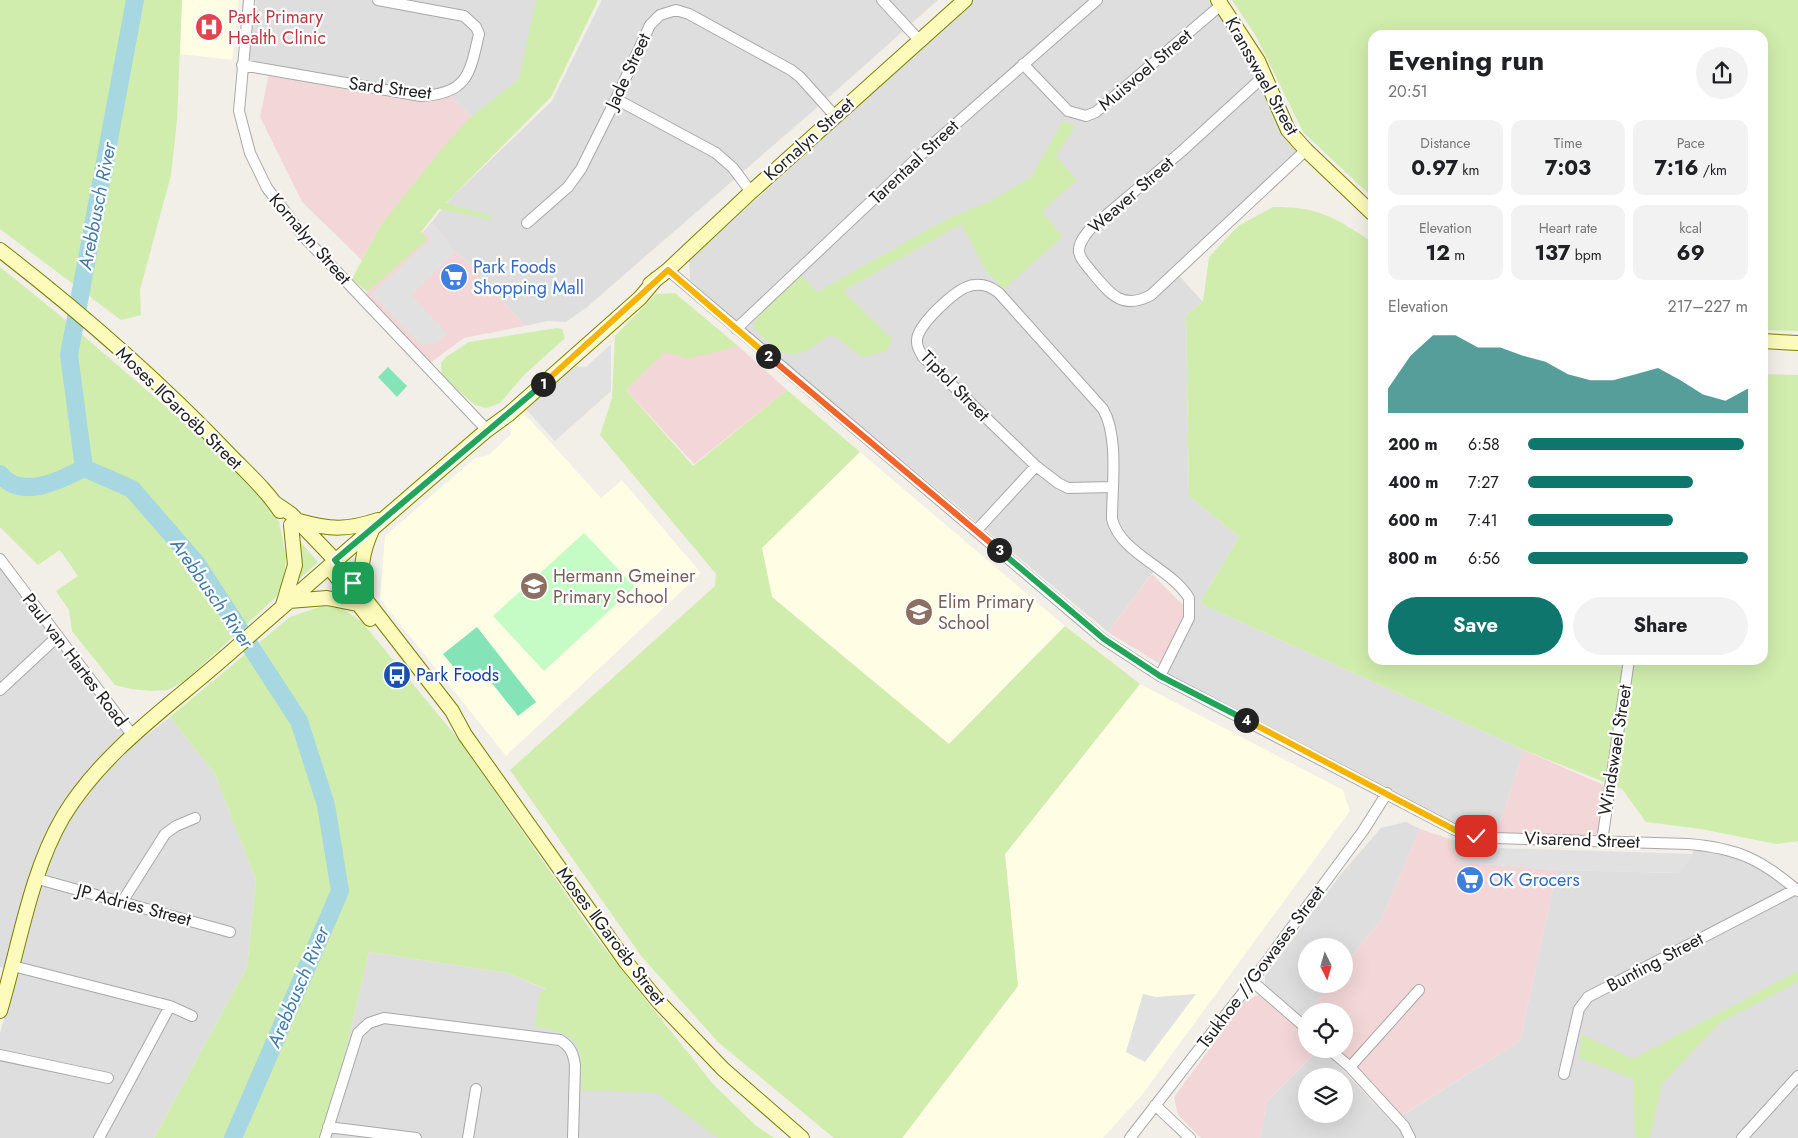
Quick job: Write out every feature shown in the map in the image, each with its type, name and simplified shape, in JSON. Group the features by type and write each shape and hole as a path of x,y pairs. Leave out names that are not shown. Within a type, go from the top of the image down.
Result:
{"street":[{"name":"Kornalyn Street","path":"249,0 239,99 240,122 250,153 278,205 306,239 492,426"},
{"name":"Sard Street","path":"242,65 421,96 448,92 465,80 470,72 479,34 471,20 464,16 378,0"},
{"path":"882,0 919,40"},
{"name":"Kornalyn Street","path":"0,1010 38,879 53,838 75,798 99,767 492,426 507,409 634,295 668,270 750,192 965,0"},
{"name":"Tarentaal Street","path":"736,329 917,158 1097,0"},
{"name":"Muisvoel Street","path":"1023,64 1068,111 1086,116 1096,112 1220,2"},
{"name":"Kransswael Street","path":"1220,2 1258,61 1288,130 1306,150 1368,209"},
{"name":"Jade Street","path":"527,224 568,187 581,169 650,25 660,15 676,10 689,14 791,70 800,77 835,116"},
{"name":"Weaver Street","path":"1264,76 1182,151 1091,228 1082,240 1079,251 1084,262 1105,288 1120,300 1132,302 1142,300 1151,295 1306,150"},
{"path":"616,99 716,153 732,168 750,192"},
{"name":"Moses ǁGaroëb Street","path":"0,250 80,314 164,390 332,563 362,604 452,711 465,735 620,954 658,1001 723,1069 802,1138"},
{"name":"Visarend Street","path":"668,270 1104,639 1160,676 1455,830 1476,836 1495,838 1719,846 1750,856 1797,890"},
{"name":"Tiptol Street","path":"1112,487 1068,488 1036,466 923,357 918,350 918,335 926,322 963,288 973,284 987,285 1000,293 1103,409 1110,422 1112,487 1112,519 1114,528 1120,536 1173,580 1189,598 1189,618 1160,676"},
{"path":"1768,341 1798,343"},
{"path":"976,531 1036,466"},
{"path":"295,523 339,529 378,523 365,546 362,566 362,604 327,598 286,603 295,565 295,523"},
{"name":"Paul van Hartes Road","path":"0,559 133,736"},
{"path":"0,690 57,637"},
{"name":"Windswael Street","path":"1602,841 1628,665"},
{"name":"Tsukhoe //Gowases Street","path":"1130,1138 1252,981 1363,831 1387,793"},
{"path":"122,902 165,834 176,826 195,818"},
{"name":"JP Adries Street","path":"38,879 230,932"},
{"name":"Bunting Street","path":"1564,1074 1579,1009 1588,997 1797,890"},
{"path":"13,966 170,1006 192,1016"},
{"path":"1252,981 1298,1021"},
{"path":"1350,1067 1419,990"},
{"path":"99,1138 170,1006"},
{"path":"325,1138 358,1033 369,1024 384,1018 560,1040 569,1046 574,1053 573,1138"},
{"path":"0,1055 108,1078"},
{"path":"1340,1058 1404,1126 1410,1138"},
{"path":"1742,1138 1798,1076"},
{"path":"468,1138 476,1089"},
{"path":"1155,1106 1190,1138"},
{"path":"328,1127 416,1138"}],"shaded area":[{"name":"Park Primary Health Clinic","path":"182,0 239,0 232,60 180,54"},
{"path":"256,0 542,0 524,77 472,117 450,96 245,65"},
{"path":"602,0 938,0 587,307 566,322 548,321 525,326 467,261 455,252 432,222 450,199 552,101"},
{"path":"974,0 1211,0 1251,62 1298,150 1172,268 1203,302 1186,315 1189,496 1239,537 1202,599 1201,604 1524,750 1495,838 1476,836 1160,676 1189,618 1189,598 1157,567 1108,632 750,333 690,280 689,261"},
{"path":"269,73 421,101 450,96 472,117 380,226 362,260 302,202 260,117"},
{"path":"432,222 455,252 467,261 525,326 464,338 426,366 362,298"},
{"path":"432,222 455,252 411,295 447,334 434,344 421,345 372,294 431,239 425,231"},
{"path":"611,344 611,391 555,441 525,408 572,366 586,367"},
{"path":"738,346 787,390 694,464 626,390 665,351"},
{"name":"Hermann Gmeiner Primary School","path":"523,412 601,498 622,480 701,573 506,756 380,599 385,536 475,458 489,455 511,434 510,424"},
{"name":"Elim Primary School","path":"860,452 1065,626 949,744 772,597 761,548"},
{"path":"0,559 138,742 170,717 215,774 256,880 247,967 154,1138 0,1138 0,1033 18,972 0,967"},
{"path":"1152,574 1184,606 1183,617 1160,664 1108,632"},
{"path":"1140,684 1343,790 1350,811 1142,1095 1103,1138 902,1138 1018,986 1005,854"},
{"path":"1524,750 1608,787 1602,841 1495,838"},
{"path":"1406,822 1420,829 1381,920 1353,954 1353,938 1298,938 1298,993 1323,993 1315,1003 1298,1003 1298,1021 1265,992 1265,976 1342,873 1381,828"},
{"path":"1420,829 1450,839 1459,862 1557,870 1520,1041 1401,1116 1346,1058 1353,1058 1353,1003 1315,1003 1323,993 1353,993 1353,954 1381,920"},
{"path":"1450,839 1496,848 1694,854 1679,873 1557,870 1459,862"},
{"path":"1698,845 1734,851 1798,891 1798,1138 1260,1138 1267,1101 1298,1070 1298,1123 1353,1123 1353,1081 1392,1122 1520,1041 1557,870 1679,873"},
{"path":"369,952 508,973 547,990 721,1138 325,1138"},
{"path":"1265,992 1298,1020 1298,1058 1310,1058 1267,1101 1260,1138 1201,1138 1178,1115 1174,1097 1245,1001"},
{"path":"1143,994 1156,997 1196,994 1145,1062 1126,1052"},
{"path":"1310,1058 1332,1058 1341,1068 1300,1068"}],"green space":[{"path":"0,0 182,0 177,120 171,175 140,290 141,315 121,320 0,229"},
{"path":"536,0 598,0 551,97 446,203 492,216 491,220 439,209 421,232 428,239 367,292 352,279 380,226 467,120 519,79"},
{"path":"1232,0 1798,0 1798,331 1768,330 1768,30 1368,30 1368,193 1303,132 1256,36"},
{"path":"1063,121 1075,126 1056,156 1077,180 1042,211 1062,237 1004,289 987,272 961,224 843,291 891,338 887,351 862,357 836,337 828,336 806,350 789,354 772,346 753,327 766,306 801,275 817,292 945,220 992,200 1031,177"},
{"path":"1273,207 1289,207 1315,211 1326,215 1368,239 1368,665 1768,665 1768,374 1798,375 1798,841 1776,844 1701,829 1646,822 1622,789 1524,750 1201,604 1202,599 1239,537 1189,496 1186,315 1203,302 1209,257 1238,226"},
{"path":"0,267 57,313 209,444 268,506 279,522 286,556 284,579 276,597 186,680 168,690 151,691 115,685 72,631 69,610 56,591 78,576 60,550 38,565 0,527"},
{"path":"675,293 738,346 688,359 665,352 626,390 693,466 787,390 860,452 762,548 772,597 949,744 1065,626 1140,684 1005,854 1018,986 902,1138 834,1138 718,1042 642,957 510,770 715,586 716,574 600,435 612,398 615,336 656,294"},
{"path":"557,328 562,329 565,338 525,374 500,403 486,408 475,405 442,376 441,363 446,357 469,342"},
{"path":"388,367 407,386 397,397 378,377"},
{"path":"584,533 635,587 544,671 493,616"},
{"path":"296,537 318,562 294,584"},
{"path":"322,606 343,609 362,622 459,740 594,935 713,1084 755,1125 774,1138 718,1138 657,1093 582,1090 579,1053 571,1038 562,1033 535,1027 539,993 546,989 508,973 369,952 325,1138 154,1138 247,967 256,880 215,774 170,717 290,617"},
{"path":"477,627 536,702 518,716 480,668 464,680 443,654"},
{"path":"1798,971 1798,982 1721,1022 1662,1084 1650,1138 1635,1138 1633,1079 1579,1058 1581,1034 1633,1059"}],"waterway":[{"name":"Arebbusch River","path":"135,0 69,355 84,468 132,489 197,564 299,721 326,805 340,891 233,1138"},
{"path":"0,474 9,482 19,486 30,487 53,482 84,468"}],"place":[{"name":"Park Primary Health Clinic","path":"209,27"},
{"name":"Park Foods Shopping Mall","path":"454,277"},
{"name":"Hermann Gmeiner Primary School","path":"534,586"},
{"name":"Elim Primary School","path":"919,612"},
{"name":"Park Foods","path":"397,675"},
{"name":"OK Grocers","path":"1470,880"}],"route":[{"path":"353,583 335,560 487,430 509,414 640,298 656,279 668,270 1104,639 1160,676 1455,830 1476,836"}]}
